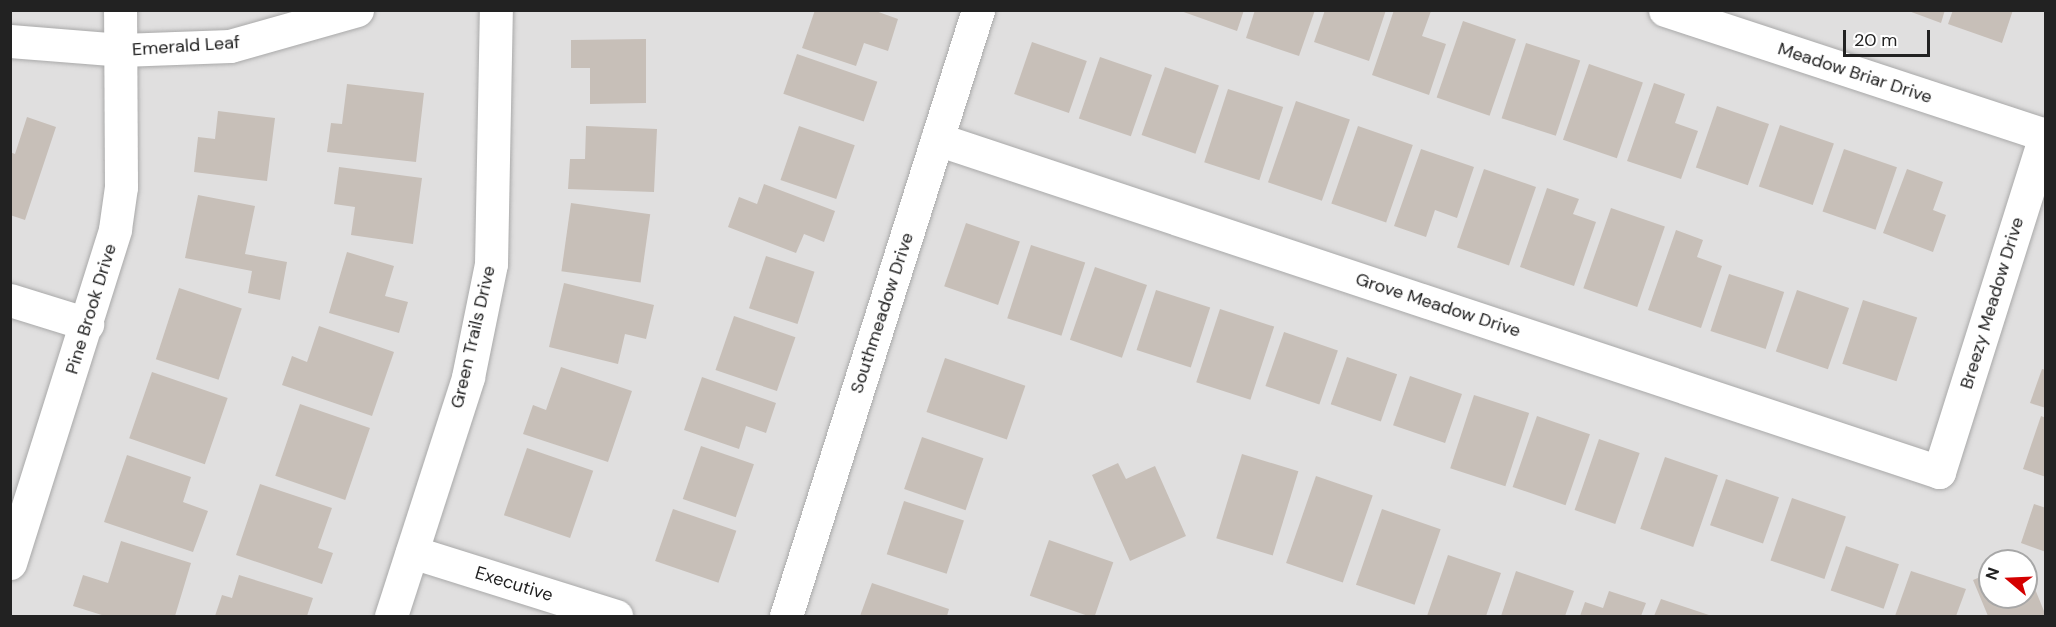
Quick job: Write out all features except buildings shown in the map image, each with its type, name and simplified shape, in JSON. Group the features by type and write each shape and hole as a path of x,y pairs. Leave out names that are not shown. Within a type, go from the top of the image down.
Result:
{"street":[{"name":"Pine Brook Drive","path":"10,563 105,273 121,187 120,10"},
{"name":"Emerald Leaf","path":"10,41 121,50 230,46 357,10"},
{"name":"Green Trails Drive","path":"391,616 468,376 491,264 496,10"},
{"name":"Southmeadow Drive","path":"786,616 978,10"},
{"name":"Meadow Briar Drive","path":"1665,10 2045,135"},
{"name":"Breezy Meadow Drive","path":"1939,472 2045,135"},
{"name":"Grove Meadow Drive","path":"937,139 1939,472"},
{"path":"10,300 87,324"},
{"name":"Executive","path":"412,552 616,616"}],"shaded area":[{"path":"10,11 2045,11 2045,616 11,616"}]}
